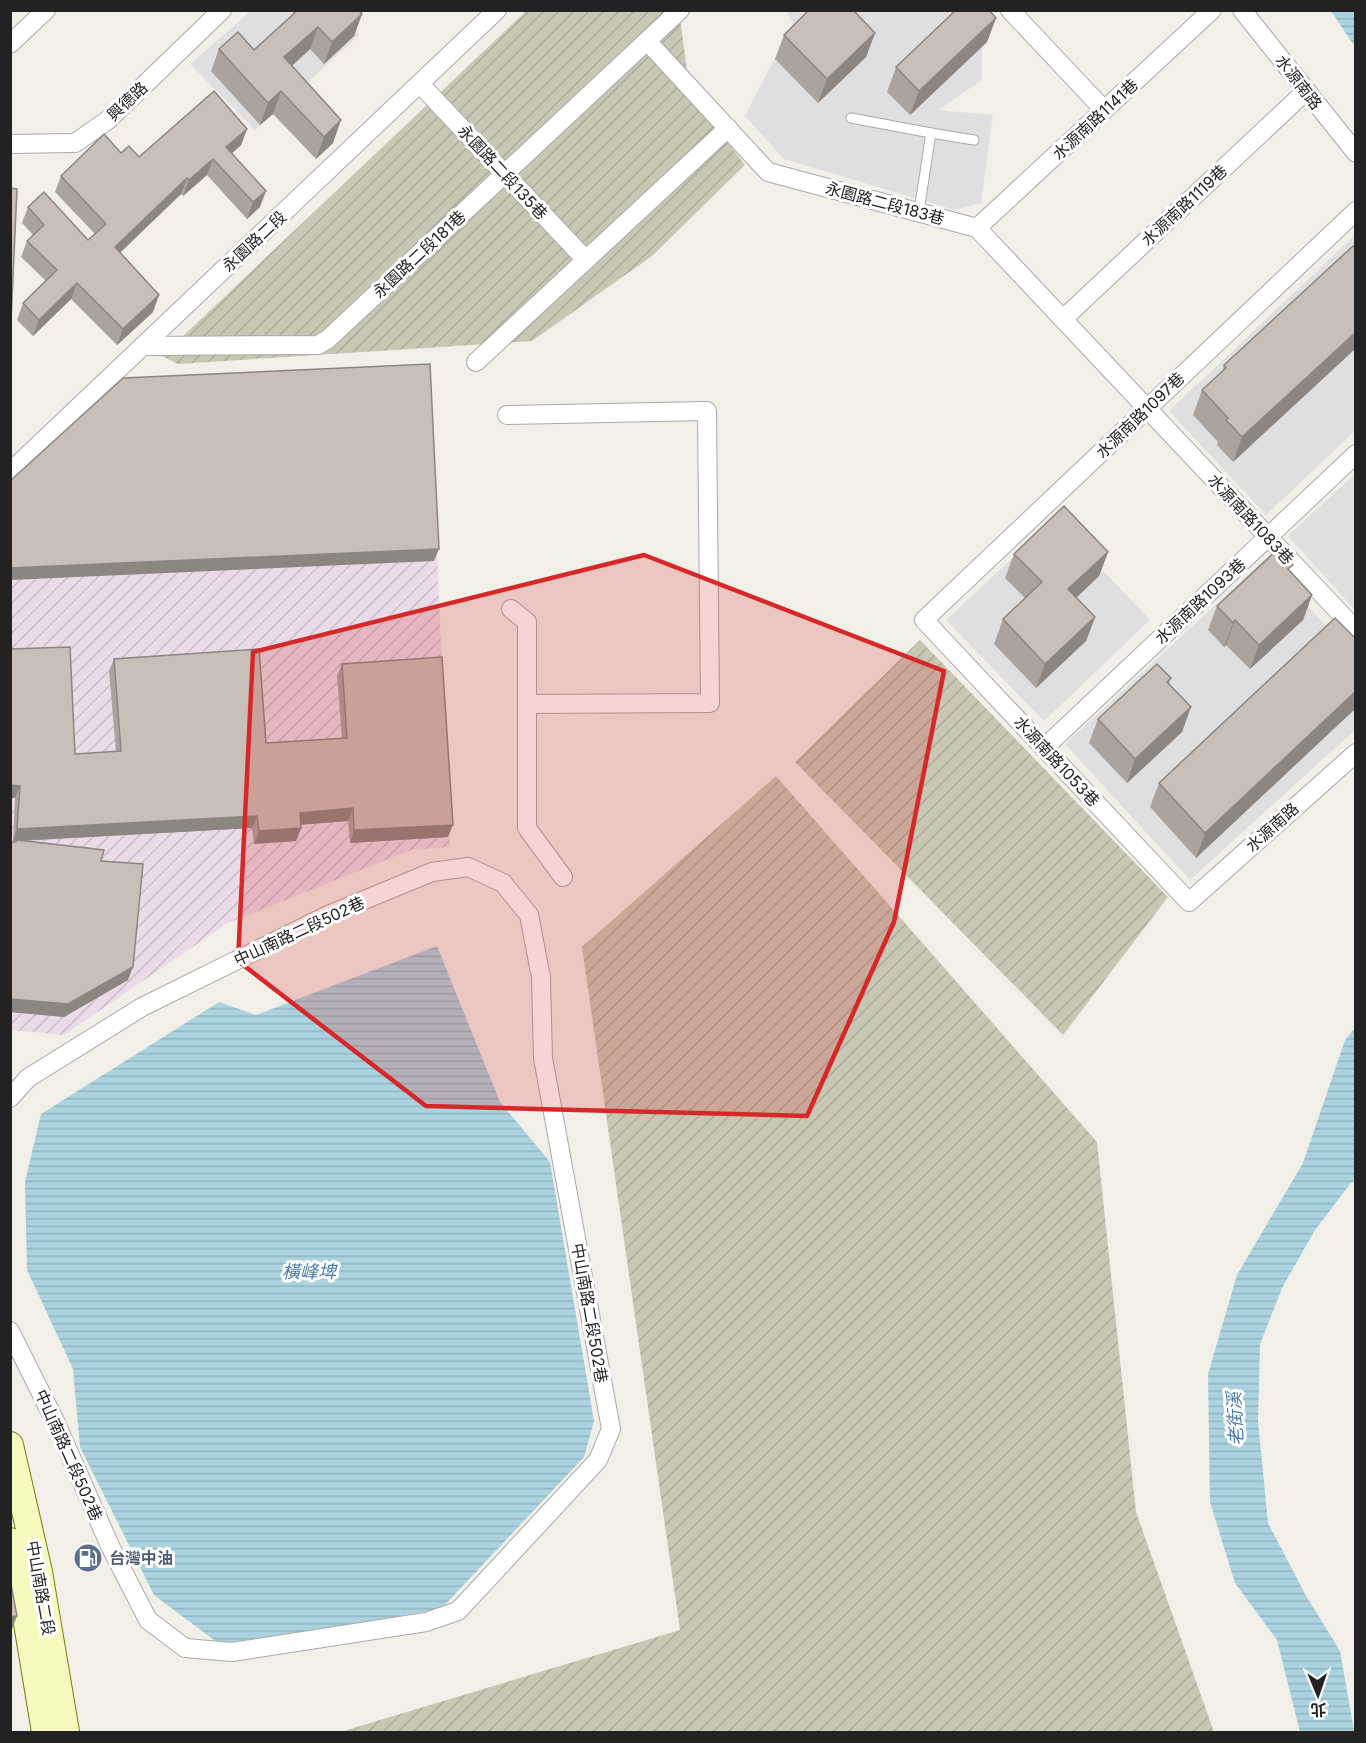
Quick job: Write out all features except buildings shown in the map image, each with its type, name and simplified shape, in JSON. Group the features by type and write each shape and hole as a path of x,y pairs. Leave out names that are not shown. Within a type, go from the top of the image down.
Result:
{"main road":[{"name":"中山南路二段","path":"10,1445 39,1572 66,1732"},
{"name":"中山南路二段","path":"10,1541 19,1575 45,1732"}],"street":[{"path":"10,44 46,10"},
{"name":"興德路","path":"10,144 75,143 108,120 222,10"},
{"name":"永園路二段","path":"10,472 497,10"},
{"path":"647,41 680,10"},
{"name":"水源南路1141巷","path":"977,228 1212,10"},
{"name":"水源南路","path":"1242,10 1356,153"},
{"path":"1016,12 1104,110"},
{"name":"永園路二段183巷","path":"647,41 768,172 977,228"},
{"name":"永園路二段181巷","path":"143,346 318,345 647,41"},
{"name":"永園路二段135巷","path":"420,84 586,260"},
{"name":"水源南路1119巷","path":"1062,319 1306,91"},
{"path":"476,362 728,128"},
{"name":"水源南路1097巷","path":"924,620 1356,211"},
{"path":"977,228 1147,408"},
{"name":"水源南路1083巷","path":"1147,408 1356,630"},
{"path":"507,415 707,411 710,703 527,704"},
{"path":"10,460 29,454"},
{"name":"水源南路1093巷","path":"1044,748 1356,454"},
{"path":"511,609 527,622 527,828 563,877"},
{"name":"水源南路1053巷","path":"924,620 1189,902"},
{"name":"水源南路","path":"1189,902 1356,753"},
{"name":"中山南路二段502巷","path":"10,1098 28,1078 142,1007 328,915 432,872 468,867 503,883 529,915 541,977 543,1058 611,1429 598,1460 458,1611 426,1623 232,1652 185,1648 148,1620 111,1548 55,1421 10,1330"}],"lane":[{"path":"851,118 974,140"},
{"path":"919,211 931,132"}],"highlighted area":[{"path":"644,555 944,671 894,922 807,1116 426,1106 238,961 253,652"}],"shaded area":[{"path":"251,11 337,11 359,35 255,130 190,64"},
{"path":"526,11 679,11 690,93 745,165 652,256 532,341 178,364 162,356"},
{"path":"786,11 976,11 982,20 982,80 938,110 993,115 981,203 955,210 784,159 745,116 793,23"},
{"path":"1355,235 1355,431 1266,515 1169,411"},
{"path":"429,374 450,847 411,850 226,924 64,1035 11,1030 11,500"},
{"path":"1355,474 1355,610 1288,536"},
{"path":"1054,519 1150,620 1044,721 946,620"},
{"path":"1265,559 1355,658 1355,730 1190,880 1065,744"},
{"path":"920,640 1168,897 1063,1035 795,762"},
{"path":"776,776 1097,1142 1136,1512 1214,1732 340,1732 680,1630 582,947"}],"water":[{"path":"1331,11 1355,11 1355,47"},
{"name":"橫峰埤","path":"437,946 500,1102 550,1162 594,1421 584,1457 441,1609 222,1646 154,1595 80,1447 73,1369 27,1270 25,1182 41,1114 219,1002 256,1015"},
{"name":"老街溪","path":"1355,1028 1355,1180 1315,1230 1283,1286 1260,1344 1258,1421 1268,1523 1305,1594 1340,1651 1355,1732 1300,1732 1277,1640 1235,1583 1210,1502 1208,1374 1237,1275 1303,1163 1345,1040"}],"place":[{"name":"台灣中油","path":"88,1558"}]}
